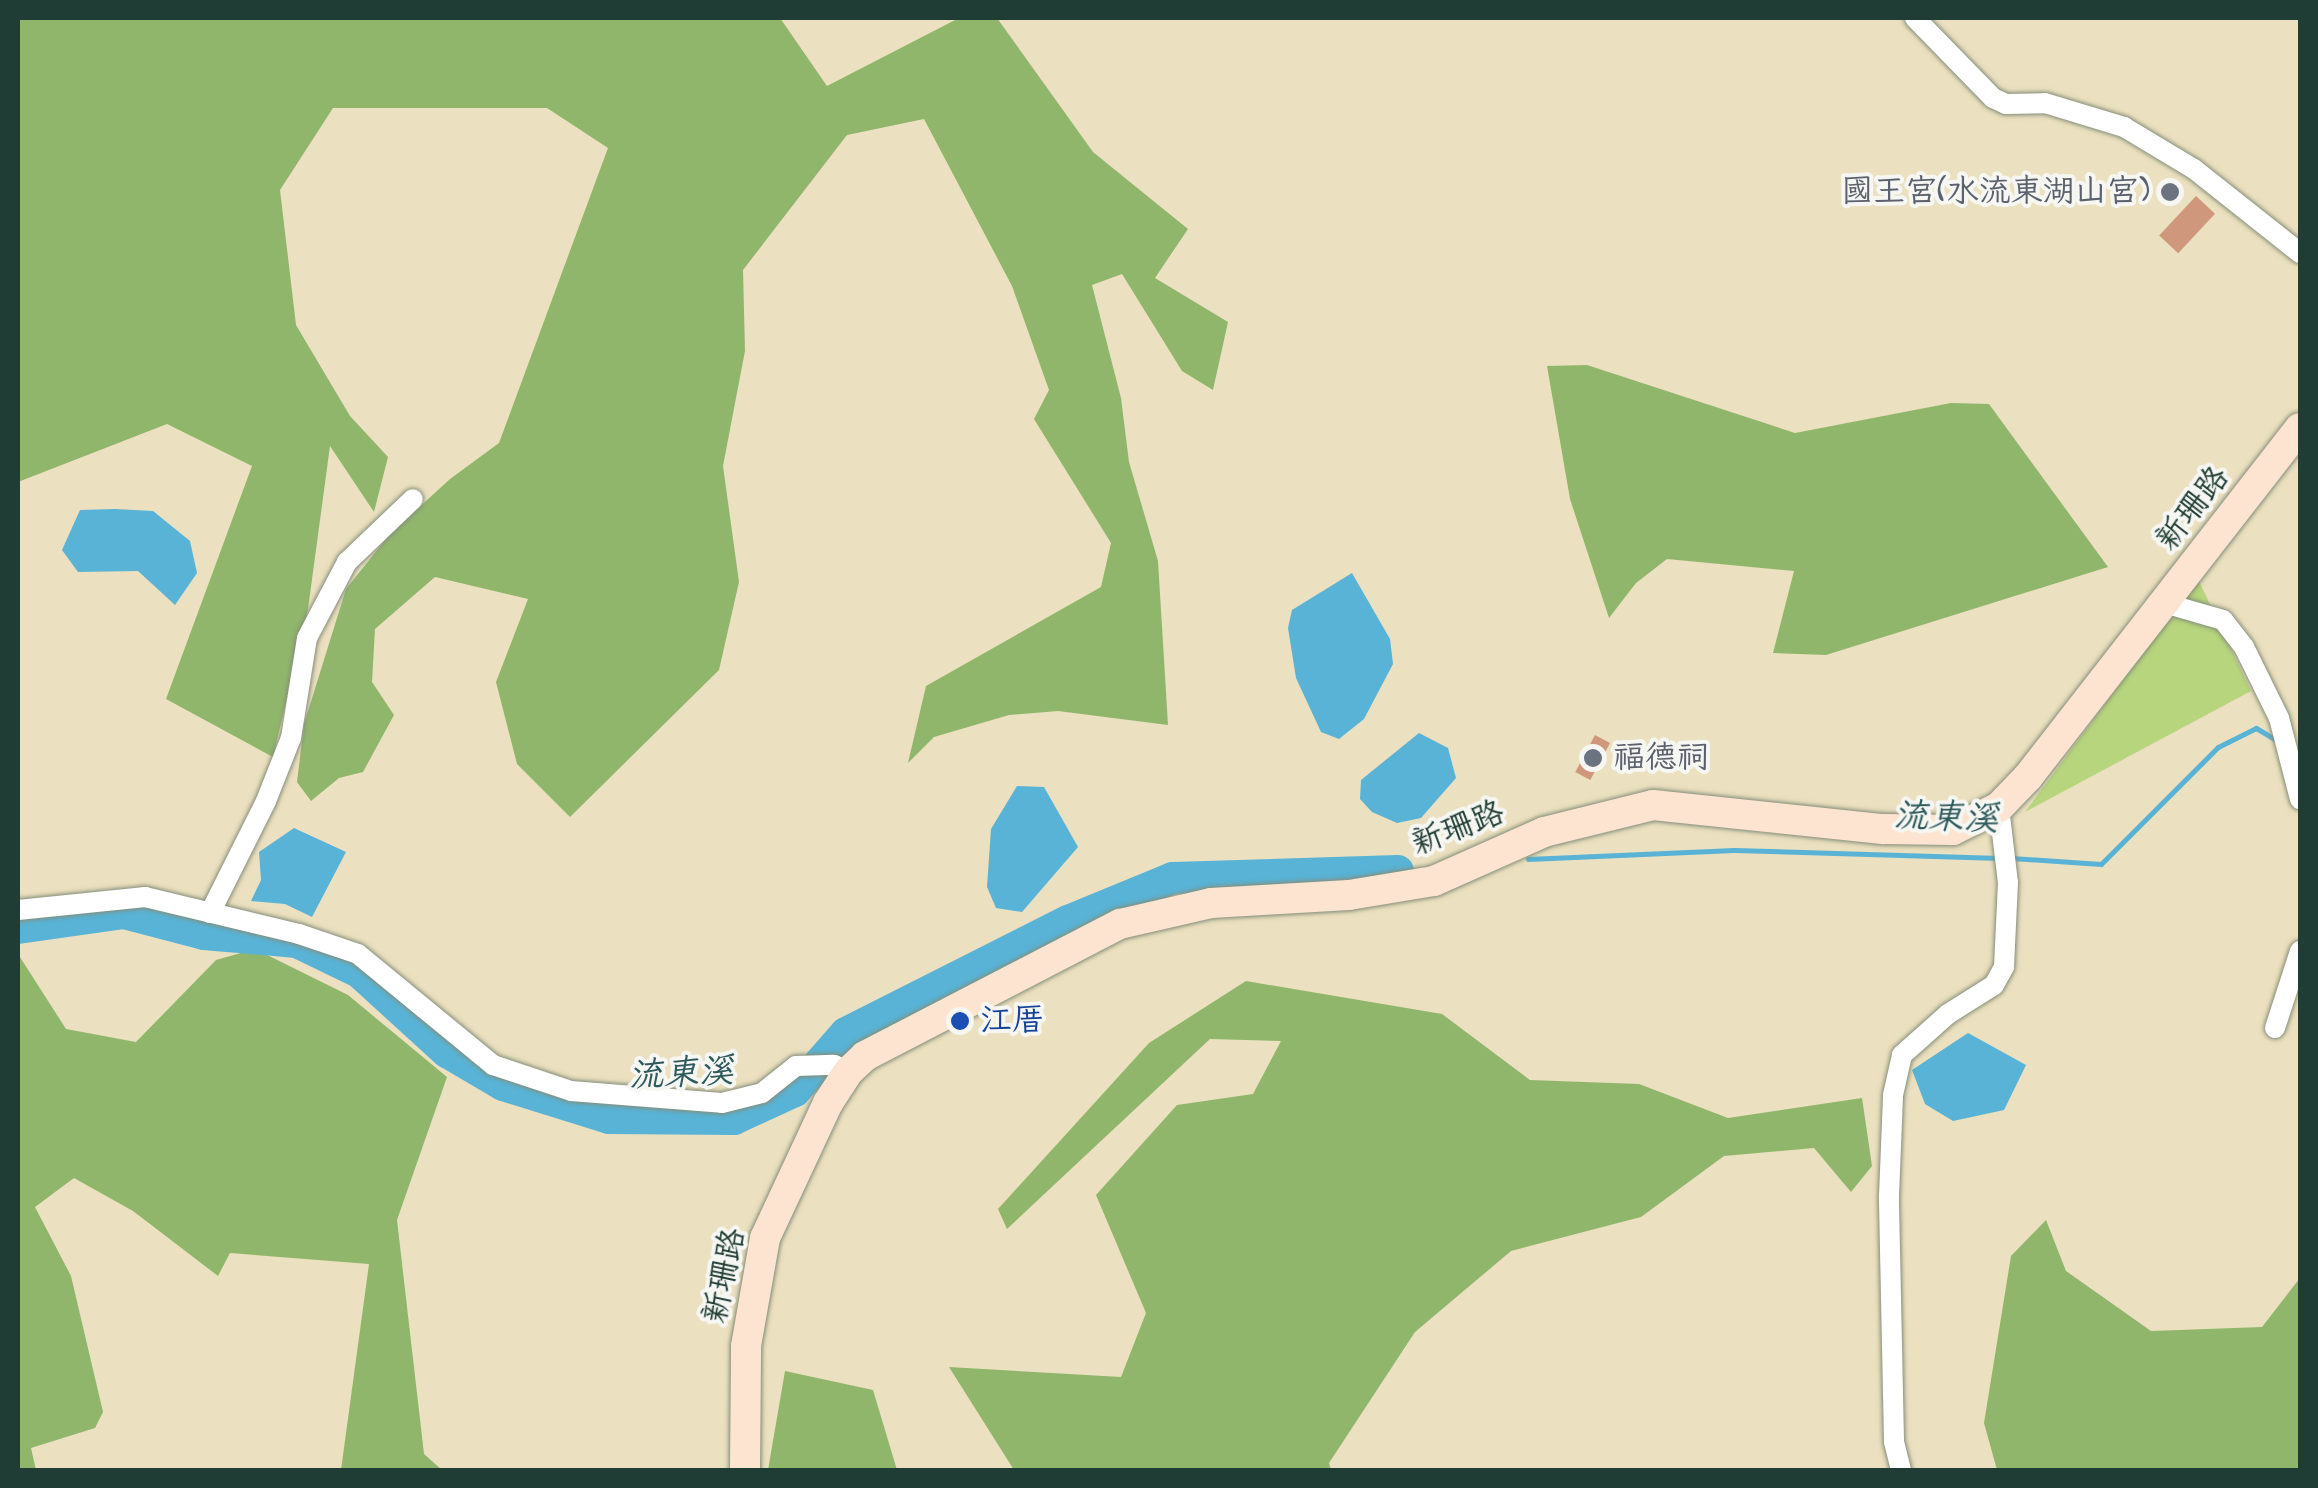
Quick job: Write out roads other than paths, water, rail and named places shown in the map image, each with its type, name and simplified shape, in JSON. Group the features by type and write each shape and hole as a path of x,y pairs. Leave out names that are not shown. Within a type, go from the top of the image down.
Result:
{"street":[{"path":"1916,18 1993,98 2006,104 2045,104 2124,127 2194,169 2300,252"},
{"name":"新珊路","path":"746,1468 746,1346 765,1238 841,1068 1120,924 1210,903 1349,895 1434,880 1544,832 1654,805 1883,829 1954,830 2002,820 2300,428"},
{"path":"210,913 266,801 291,738 308,638 346,562 413,499"},
{"path":"2164,603 2223,620 2244,647 2279,718 2300,799"},
{"path":"1901,1470 1894,1441 1889,1196 1893,1095 1902,1055 1948,1014 1994,986 2004,967 2008,883 2002,820"},
{"path":"18,910 144,896 298,934 358,954 478,1056 523,1078 571,1091 722,1103 762,1093 796,1066 809,1063 841,1068"},
{"path":"2276,1028 2300,950"}],"water":[{"path":"80,510 153,511 190,541 197,573 175,605 138,571 78,572 62,550"},
{"path":"1352,573 1390,639 1393,664 1364,719 1339,739 1321,732 1296,678 1288,628 1292,610"},
{"path":"1419,733 1448,748 1456,778 1421,818 1397,823 1372,812 1360,799 1361,780"},
{"path":"1017,786 1044,787 1078,847 1022,912 996,908 987,887 991,829"},
{"path":"294,828 346,852 312,917 285,904 251,901 261,880 259,852"},
{"path":"1968,1033 2026,1065 2004,1110 1953,1121 1925,1104 1912,1070"}],"waterway":[{"name":"流東溪","path":"2011,858 2101,864 2218,747 2256,728 2278,741"},
{"name":"流東溪","path":"1528,859 1734,850 2000,858"},
{"name":"流東溪","path":"18,928 124,913 204,934 297,942 359,972 447,1052 503,1085 609,1118 734,1119 795,1091 846,1033 1068,921 1173,878 1398,871"}],"place":[{"name":"國王宮(水流東湖山宮)","path":"2170,192"},
{"name":"福德祠","path":"1593,758"},
{"name":"江厝","path":"960,1021"}]}
